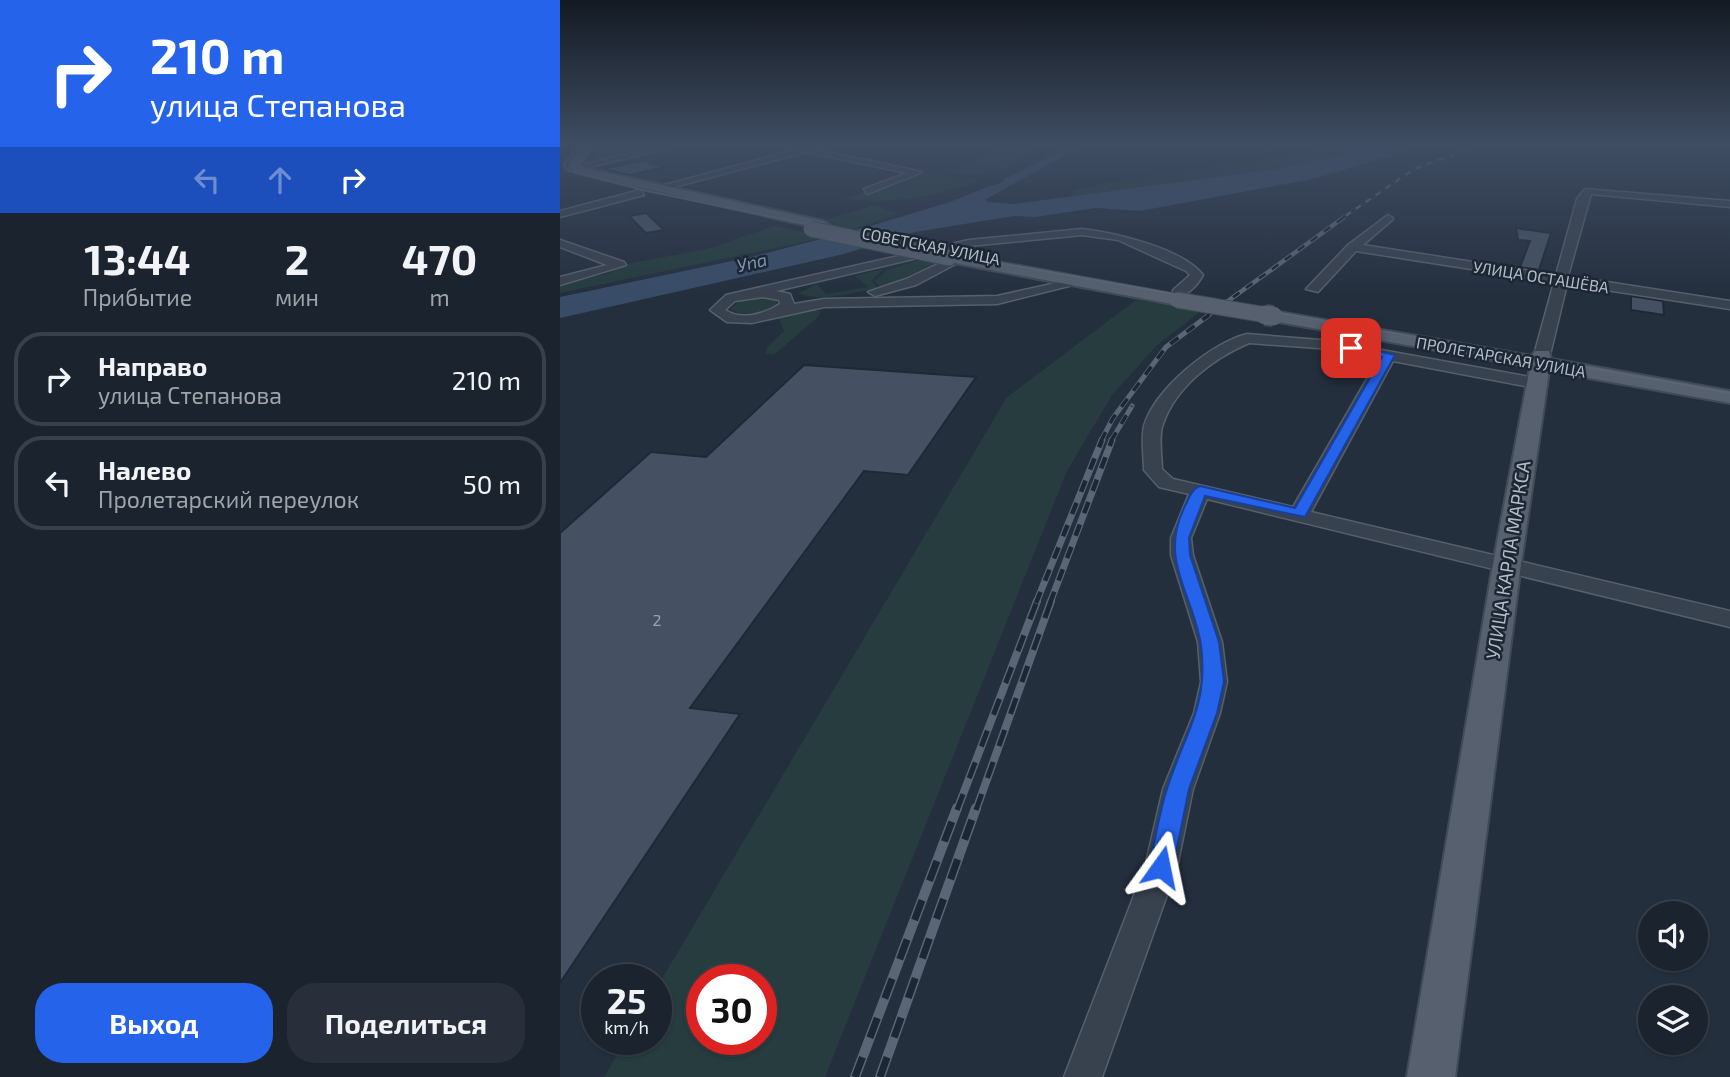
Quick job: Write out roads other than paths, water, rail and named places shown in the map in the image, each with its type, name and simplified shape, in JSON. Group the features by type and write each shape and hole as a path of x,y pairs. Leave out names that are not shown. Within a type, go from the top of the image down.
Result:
{"main road":[{"name":"СОВЕТСКАЯ УЛИЦА","path":"641,193 961,256 1275,313"},
{"name":"СОВЕТСКАЯ УЛИЦА","path":"673,193 817,227"},
{"name":"СОВЕТСКАЯ УЛИЦА","path":"961,256 1079,282 1180,296"},
{"name":"ПРОЛЕТАРСКАЯ УЛИЦА","path":"1275,313 1539,367 1730,397"},
{"name":"ПРОЛЕТАРСКАЯ УЛИЦА","path":"1539,367 1730,386"},
{"name":"УЛИЦА КАРЛА МАРКСА","path":"1431,1077 1539,367"}],"street":[{"path":"560,214 639,193"},
{"name":"УЛИЦА КАРЛА МАРКСА","path":"1539,367 1559,281 1582,199 1586,193"},
{"name":"УЛИЦА КАРЛА МАРКСА","path":"1613,193 1730,204"},
{"path":"1313,289 1352,247 1388,218"},
{"path":"1079,282 998,300 824,303 756,317 735,318 717,310 723,302 753,293 969,243 1093,232 1121,237 1190,268 1197,275 1180,296"},
{"path":"753,293 824,300 883,290 911,282 961,256 1031,245 1080,246 1098,239 1091,235 1068,233"},
{"path":"560,243 620,265 560,281"},
{"name":"УЛИЦА ОСТАШЁВА","path":"1352,247 1559,281 1730,305"},
{"path":"778,311 787,304 786,298 790,290 809,281"},
{"name":"ПРОЛЕТАРСКАЯ УЛИЦА","path":"1200,491 1166,482 1153,470 1153,426 1177,385 1222,349 1247,338 1308,341 1389,355 1539,367"},
{"path":"1300,514 1389,355"},
{"path":"1083,1077 1161,867 1178,789 1207,713 1214,682 1210,642 1182,555 1181,538 1200,491 1730,619"}],"water":[{"name":"Упа","path":"972,193 991,193 983,198 988,202 1014,204 1094,193 1235,193 1140,211 1096,208 1035,217 1014,216 915,232 844,254 560,318 560,297 751,257 867,227"}],"waterway":[{"name":"Упа","path":"969,203 987,193"}],"tram line":[{"path":"658,193 955,255 1730,393"}],"railway":[{"path":"1341,219 1379,193"},
{"path":"1207,316 1343,218"},
{"path":"1101,441 1113,418 1166,347 1209,315"},
{"path":"1111,441 1132,406"},
{"path":"1036,603 1102,440"},
{"path":"1050,603 1112,440"},
{"path":"957,810 1037,601"},
{"path":"976,810 1051,601"},
{"path":"855,1077 957,808"},
{"path":"880,1077 976,808"}]}
